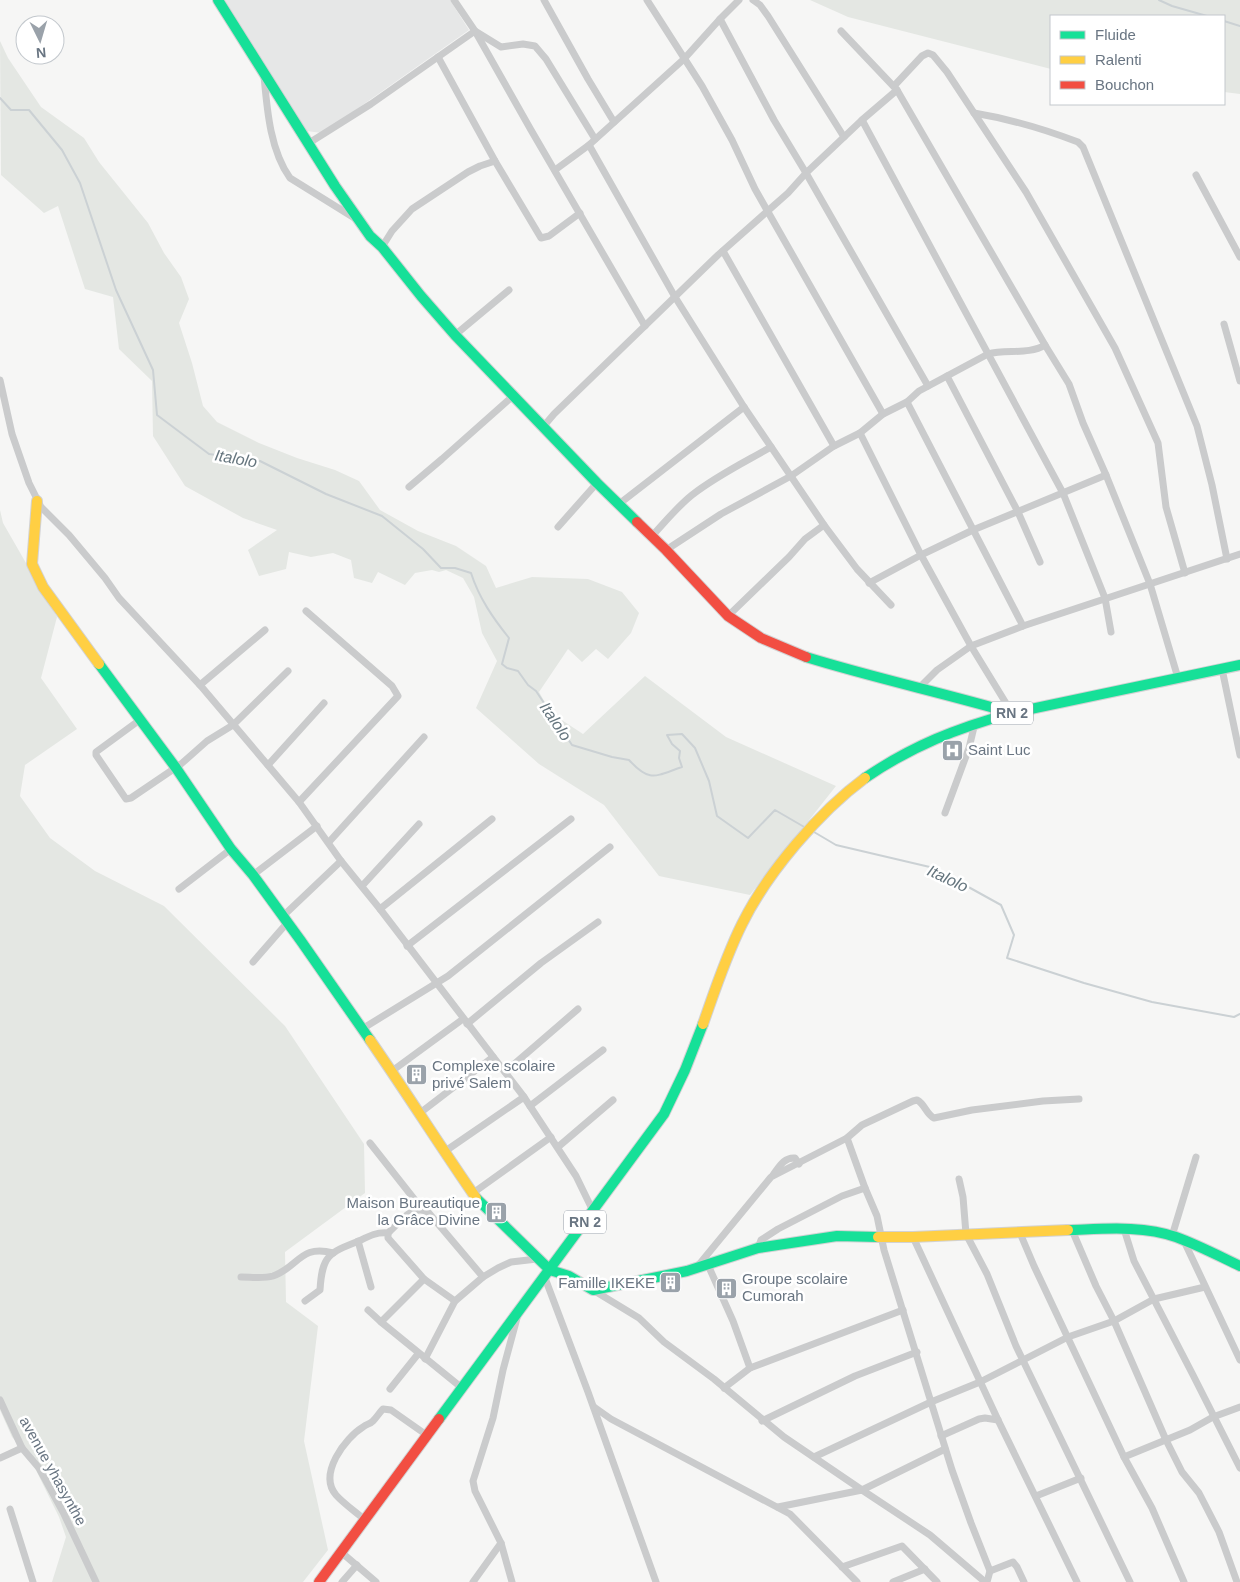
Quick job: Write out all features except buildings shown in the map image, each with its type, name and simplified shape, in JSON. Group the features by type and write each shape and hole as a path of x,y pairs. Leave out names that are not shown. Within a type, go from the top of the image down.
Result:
{"main road":[{"path":"218,0 308,143 370,236 382,247 455,335 597,483 666,550 728,616 761,638 802,656 1012,713"},
{"path":"37,501 32,564 43,587 141,719 231,850 253,875 362,1028 473,1193 486,1210 536,1259 548,1274 569,1276 593,1290 664,1277 708,1265 758,1248 837,1236 913,1237 1124,1229 1172,1236 1240,1266"},
{"name":"RN 2","path":"319,1582 548,1274 667,1109 685,1072 726,959 738,932 764,887 812,825 863,779 889,761 919,744 975,722 1240,665"}],"street":[{"path":"454,0 475,31 645,326"},
{"path":"544,0 614,122"},
{"path":"647,0 702,86 768,211 884,414"},
{"path":"555,170 589,145 684,58 739,0"},
{"path":"753,0 760,5 768,16 844,137"},
{"path":"720,19 774,120 928,386"},
{"path":"308,143 371,104 475,31"},
{"path":"475,31 501,46 523,44 535,46 546,59 595,139"},
{"path":"841,31 896,88 1069,384 1150,584 1178,678"},
{"path":"543,427 554,414 675,297 788,193 806,173 896,88 922,56 928,53 933,54 947,72 1026,192 1116,348 1158,443 1166,507 1185,572"},
{"path":"438,57 495,161 541,238 549,236 580,213"},
{"path":"264,71 270,127 285,171 290,178 360,221"},
{"path":"974,113 1032,126 1078,142 1083,146 1196,426 1212,485 1227,558"},
{"path":"862,120 1063,494 1105,598 1112,632"},
{"path":"589,145 675,297 744,407 856,569 890,606"},
{"path":"382,247 392,231 412,209 468,172 495,161"},
{"path":"1196,175 1240,257"},
{"path":"723,251 834,446"},
{"path":"455,335 509,290"},
{"path":"1224,324 1240,381"},
{"path":"666,550 721,514 791,476 834,446 860,433 884,414 907,402 928,386 988,354 1038,350 1045,345"},
{"path":"947,376 1018,512 1040,562"},
{"path":"0,380 12,434 37,501 106,578 119,598 200,685 299,802 341,861 524,1097 576,1176 593,1211"},
{"path":"409,487 513,396"},
{"path":"907,402 1022,626"},
{"path":"619,504 744,407"},
{"path":"860,433 921,555 970,646 1012,713"},
{"path":"652,536 676,509 706,484 772,447"},
{"path":"869,583 973,530 1106,475"},
{"path":"558,527 597,483"},
{"path":"728,616 805,539 824,525"},
{"path":"919,688 944,664 970,646 1022,626 1240,554"},
{"path":"299,802 398,696 392,686 306,611"},
{"path":"200,685 265,630"},
{"path":"1222,669 1240,755"},
{"path":"141,719 96,752 96,755 126,799 131,798 176,768 207,741 233,725 288,671"},
{"path":"268,765 324,703"},
{"path":"945,813 969,748 975,722"},
{"path":"329,842 424,737"},
{"path":"380,909 492,819"},
{"path":"407,946 571,819"},
{"path":"362,886 419,824"},
{"path":"253,875 316,826"},
{"path":"362,1028 436,984 610,847"},
{"path":"179,890 231,850"},
{"path":"253,962 285,920 341,861"},
{"path":"392,1071 465,1022 598,922"},
{"path":"505,1072 578,1009"},
{"path":"530,1106 603,1050"},
{"path":"420,1113 494,1057"},
{"path":"444,1152 524,1097"},
{"path":"696,1268 771,1177 847,1138 862,1125 917,1100 921,1102 934,1118 972,1110 1043,1101 1079,1099"},
{"path":"558,1147 614,1100"},
{"path":"473,1193 551,1137"},
{"path":"593,1290 639,1318 664,1342 784,1437 930,1535 986,1582 990,1571 970,1523 945,1449 917,1352 884,1250 877,1216 847,1138"},
{"path":"370,1143 422,1209 428,1212 483,1277"},
{"path":"1172,1236 1196,1157"},
{"path":"959,1179 963,1197 966,1234 987,1274 1016,1346 1130,1582"},
{"path":"758,1248 761,1240 778,1229 842,1196 865,1188"},
{"path":"305,1301 320,1290 321,1271 329,1256 339,1248 379,1232 388,1233 414,1210 422,1209"},
{"path":"1124,1229 1134,1261 1240,1468"},
{"path":"1072,1230 1166,1440 1182,1472 1199,1493 1219,1532 1238,1579 1228,1582"},
{"path":"388,1233 390,1242 424,1279 448,1294 455,1301"},
{"path":"1020,1233 1124,1457 1152,1508 1184,1582"},
{"path":"913,1237 998,1420 1077,1582"},
{"path":"358,1241 371,1287"},
{"path":"1184,1241 1240,1360"},
{"path":"241,1277 271,1276 281,1272 301,1256 319,1249 333,1253"},
{"path":"424,1359 455,1301 483,1277 511,1262 536,1259"},
{"path":"708,1265 733,1321 750,1368"},
{"path":"548,1274 656,1582"},
{"path":"381,1322 424,1279"},
{"path":"814,1457 931,1402 980,1382 1068,1337 1114,1321 1154,1299 1205,1287"},
{"path":"368,1310 424,1359 462,1388"},
{"path":"724,1388 750,1368 903,1310"},
{"path":"512,1582 501,1543 475,1491 473,1481 493,1418 503,1370 519,1313"},
{"path":"762,1420 856,1376 917,1352"},
{"path":"390,1389 418,1354"},
{"name":"avenue yhasynthe","path":"0,1400 3,1413 22,1448 39,1468 96,1582"},
{"path":"594,1407 611,1419 778,1507 798,1520 857,1582"},
{"path":"1124,1457 1166,1440 1213,1417 1240,1408"},
{"path":"365,1520 335,1494 330,1485 329,1475 338,1454 348,1440 363,1427 372,1423 383,1409 391,1410 428,1436"},
{"path":"941,1436 979,1419 998,1420"},
{"path":"0,1458 22,1448"},
{"path":"778,1507 862,1490 945,1449"},
{"path":"1036,1496 1081,1478"},
{"path":"10,1509 33,1582"},
{"path":"473,1582 501,1543"},
{"path":"842,1567 902,1546 937,1582"},
{"path":"341,1552 376,1582"},
{"path":"990,1571 1013,1562 1024,1582"},
{"path":"342,1582 357,1565"},
{"path":"893,1582 925,1569"}],"shaded area":[{"path":"225,0 450,0 469,30 323,133 306,131"},
{"path":"810,0 1240,0 1240,94 1225,92 1225,15 1050,15 1050,69 848,17"},
{"path":"0,41 8,58 41,107 84,138 99,162 148,223 164,253 181,277 189,299 179,323 203,406 217,422 259,443 335,470 359,481 380,510 418,531 456,546 486,566 496,588 532,577 588,579 622,592 639,613 631,633 608,659 596,649 582,662 568,649 539,692 551,713 583,734 645,676 726,737 836,786 750,895 659,876 604,805 539,764 476,708 497,661 482,633 474,597 463,578 446,570 439,572 432,570 415,573 405,585 378,572 372,583 354,578 351,560 333,553 311,557 289,552 286,569 259,576 248,550 277,530 243,518 185,486 153,436 152,381 119,349 113,297 85,289 58,206 44,213 1,175"},
{"path":"0,510 3,523 57,617 41,678 77,729 25,765 20,796 50,838 95,871 164,906 285,1026 364,1144 365,1193 285,1252 286,1302 318,1326 304,1441 328,1550 303,1582 52,1582 66,1537 59,1517 28,1454 12,1437 0,1410"}],"waterway":[{"path":"1159,0 1172,6 1204,15"},
{"path":"1225,21 1240,26"},
{"name":"Italolo","path":"0,98 11,110 29,110 62,150 80,183 116,290 153,370 157,415 209,454 260,461 326,494 382,516 423,549 441,568 455,568 471,573 487,607 509,638 502,664 507,668 518,671 528,685 536,691 572,745 629,760 642,772 653,776 682,767 679,758 680,751 672,744 667,735 682,734 695,748 709,781 717,816 748,838 775,810 806,828"},
{"name":"Italolo","path":"814,832 836,845 934,868 1001,905 1014,935 1007,958 1084,983 1152,1002 1234,1017 1240,1014"}],"traffic: fast":[{"path":"218,0 335,186 370,236 382,247 455,335 637,522"},
{"path":"806,657 1012,713"},
{"path":"99,664 176,768 231,849 253,875 301,941 370,1040"},
{"path":"865,778 918,747 992,719 1012,713 1240,665"},
{"path":"439,1419 664,1114 685,1070 703,1024"},
{"path":"476,1198 550,1270 569,1276 593,1290 687,1271 758,1248 837,1236 878,1237"},
{"path":"1068,1230 1136,1229 1163,1233 1240,1266"}],"traffic: slow":[{"path":"37,501 32,564 43,587 99,664"},
{"path":"703,1024 736,936 765,884 812,826 865,778"},
{"path":"370,1040 476,1198"},
{"path":"878,1237 1068,1230"}],"traffic: jam":[{"path":"637,522 728,616 761,638 806,657"},
{"path":"319,1582 439,1419"}],"place":[{"name":"Saint Luc","path":"952,750"},
{"name":"Complexe scolaire privé Salem","path":"416,1075"},
{"name":"Maison Bureautique la Grâce Divine","path":"496,1212"},
{"name":"Famille IKEKE","path":"671,1283"},
{"name":"Groupe scolaire Cumorah","path":"726,1288"}]}
